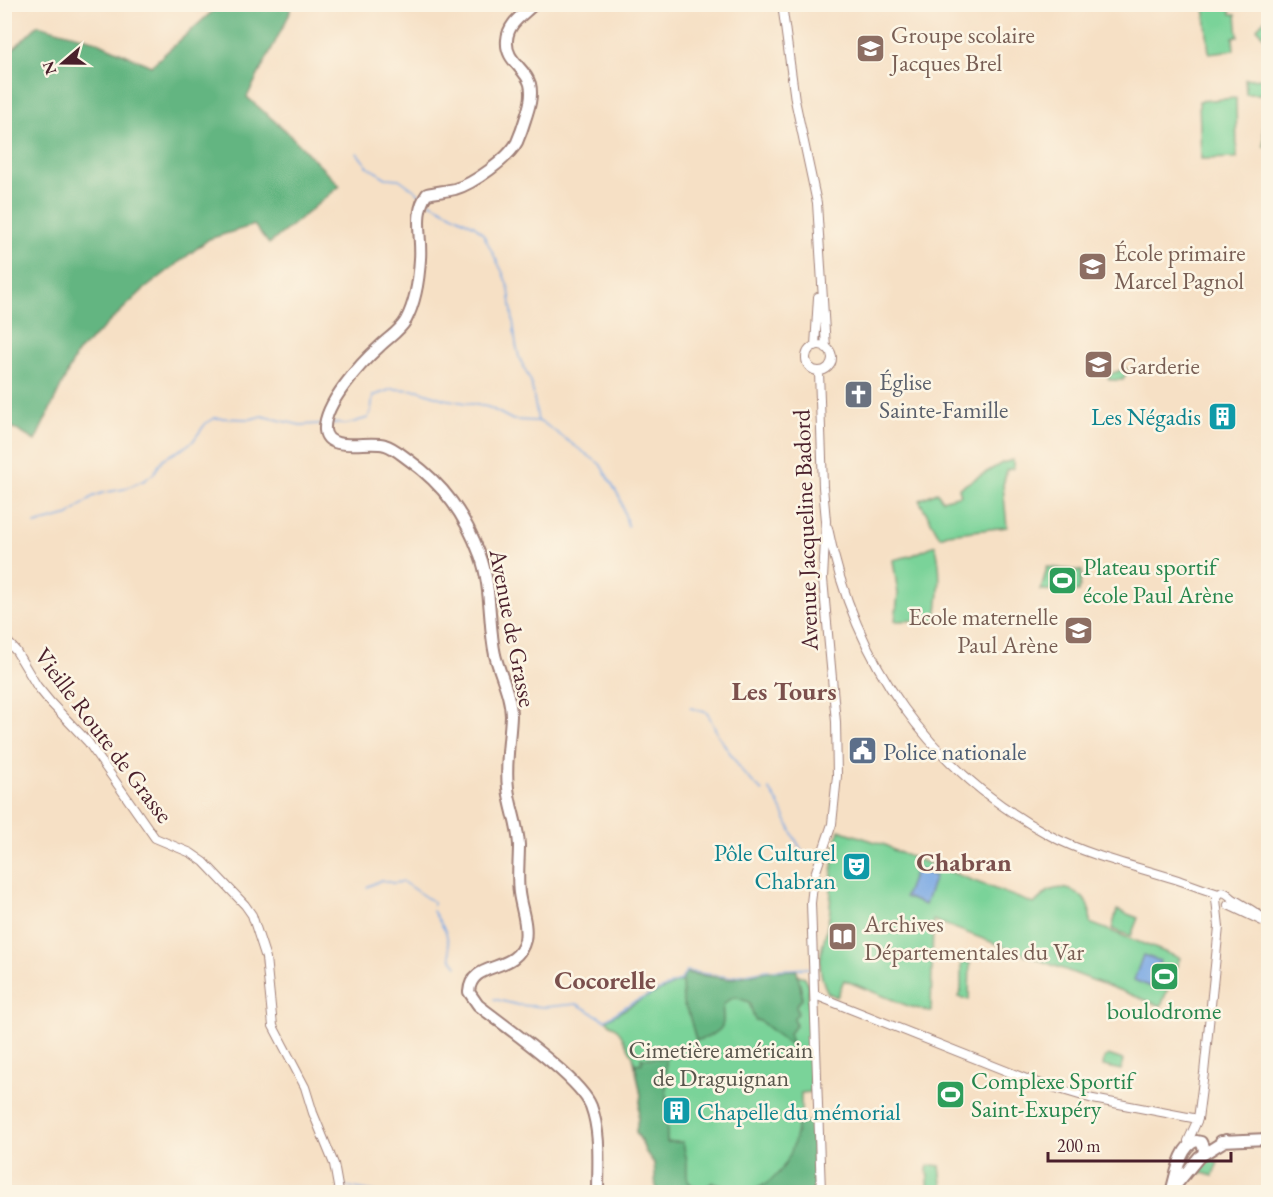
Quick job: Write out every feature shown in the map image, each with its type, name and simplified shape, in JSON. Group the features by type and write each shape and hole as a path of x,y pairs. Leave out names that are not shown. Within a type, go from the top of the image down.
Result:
{"main road":[{"name":"Avenue de Grasse","path":"534,4 517,19 506,38 510,58 528,79 531,96 529,110 517,142 510,152 496,164 468,183 454,189 427,194 419,214 420,258 408,316 403,326 377,348 341,391 331,406 325,428 327,436 334,443 386,445 427,473 442,487 452,501 480,555 484,569 495,654 511,714 507,786 517,832 518,881 526,928 520,952 506,963 476,975 472,979 469,992 478,1005 566,1076 587,1098 597,1134 598,1192"},
{"path":"1172,1191 1197,1148 1226,1140 1269,1139"}],"street":[{"path":"782,4 795,100 817,203 826,348"},
{"path":"815,346 821,262"},
{"path":"815,346 826,348 831,353 832,360 829,367 819,372 809,367 806,359 808,351 815,346"},
{"name":"Avenue Jacqueline Badord","path":"819,372 826,521 823,579 836,722 837,776 835,806 828,839 815,874 811,903 816,995 821,1192"},
{"path":"826,521 839,573 869,654 896,699 951,762 995,800 1035,827 1082,850 1223,901 1269,923"},
{"name":"Vieille Route de Grasse","path":"4,638 16,651 51,704 99,758 155,838 191,853 204,862 252,915 266,958 273,1026 305,1087 334,1164 339,1192"},
{"path":"1197,1148 1198,1119 1223,901"},
{"path":"816,995 1029,1080 1070,1093 1198,1119"},
{"path":"1197,1148 1188,1140 1198,1119"}],"green space":[{"path":"210,5 292,5 247,97 286,131 340,186 269,244 254,225 209,239 142,291 77,353 35,441 5,423 5,57 38,25 93,40 151,66 215,9"},
{"path":"1230,5 1231,14 1236,14 1238,37 1233,37 1234,50 1209,53 1204,6"},
{"path":"1268,16 1268,42 1257,28"},
{"path":"1268,78 1268,94 1246,94 1245,79"},
{"path":"1236,98 1237,158 1201,159 1199,101"},
{"path":"1268,110 1268,147 1264,147 1263,111"},
{"path":"1128,369 1123,380 1108,378 1110,374"},
{"path":"1013,460 1014,468 1007,470 1003,485 1007,527 940,537 919,500 937,492 942,500 961,495 959,488 1002,463"},
{"path":"935,545 940,573 936,620 895,621 898,594 893,560 913,555"},
{"name":"Plateau sportif école Paul Arène","path":"1047,567 1082,571 1079,592 1041,590"},
{"path":"839,830 888,846 893,850 1034,904 1043,895 1055,889 1073,891 1087,903 1090,923 1180,958 1161,1006 933,920 931,1012 908,1006 844,980 837,997 828,993 820,970 820,960 829,920 833,860"},
{"path":"1117,910 1138,918 1131,936 1112,929"},
{"path":"970,962 969,1000 959,997 961,963"},
{"name":"Cimetière américain de Draguignan","path":"797,970 798,975 805,977 808,983 811,1092 801,1093 801,1122 812,1122 814,1192 658,1192 654,1163 636,1132 641,1095 633,1056 618,1030 606,1020 642,999 682,981 687,972 729,979 767,971"},
{"path":"797,970 802,999 796,1005 798,1014 794,1017 796,1026 789,1033 792,1043 788,1044 760,1021 755,1020 749,1002 735,997 723,1007 723,1021 720,1029 710,1036 696,1040 683,1003 682,981 685,973 729,979 767,971"},
{"path":"1108,1055 1123,1060 1121,1070 1103,1066 1104,1058"},
{"path":"641,1058 666,1058 667,1142 683,1142 689,1183 702,1190 713,1182 739,1192 658,1192 656,1190 654,1163 636,1132 641,1095 635,1064 642,1063"},
{"path":"801,1119 802,1122 812,1122 814,1192 758,1192 756,1189 774,1177 787,1161 794,1142 798,1120"},
{"path":"1211,1160 1218,1162 1213,1176 1199,1172"},
{"path":"933,1165 940,1166 943,1192 929,1192 927,1168"}],"water":[{"path":"916,868 935,876 925,905 905,897"},
{"path":"1143,955 1160,961 1151,987 1134,980"}],"waterway":[{"path":"357,153 368,167 386,178 399,179 421,195"},
{"path":"429,202 475,226 483,234 502,271 509,289 519,357 531,382 538,421"},
{"path":"331,423 347,424 368,418 373,396 392,389 418,390 444,399 488,407 513,420 538,421 600,464 620,498 628,526"},
{"path":"35,524 69,515 92,497 124,489 145,480 154,473 163,459 193,441 206,423 215,418 251,419 262,416 300,425 320,424"},
{"path":"690,708 705,711 744,774 762,791"},
{"path":"769,789 808,861"},
{"path":"367,887 381,880 393,883 403,882 433,902 433,906"},
{"path":"433,911 446,932 451,958 457,966"},
{"path":"494,999 518,1005 545,1007 577,1004 605,1020 628,1005 681,980 686,971 729,977 767,970 809,968"},
{"path":"345,1192 344,1186 376,1192"}],"place":[{"name":"Groupe scolaire Jacques Brel","path":"870,48"},
{"name":"École primaire Marcel Pagnol","path":"1093,266"},
{"name":"Garderie","path":"1099,365"},
{"name":"Église Sainte-Famille","path":"858,395"},
{"name":"Les Négadis","path":"1222,416"},
{"name":"Plateau sportif école Paul Arène","path":"1062,580"},
{"name":"Ecole maternelle Paul Arène","path":"1079,630"},
{"name":"Police nationale","path":"862,751"},
{"name":"Pôle Culturel Chabran","path":"857,866"},
{"name":"Archives Départementales du Var","path":"843,937"},
{"name":"boulodrome","path":"1164,977"},
{"name":"Complexe Sportif Saint-Exupéry","path":"950,1094"},
{"name":"Chapelle du mémorial","path":"676,1111"}],"district":[{"name":"Les Tours","path":"784,691"},
{"name":"Chabran","path":"964,862"},
{"name":"Cocorelle","path":"605,980"}]}
